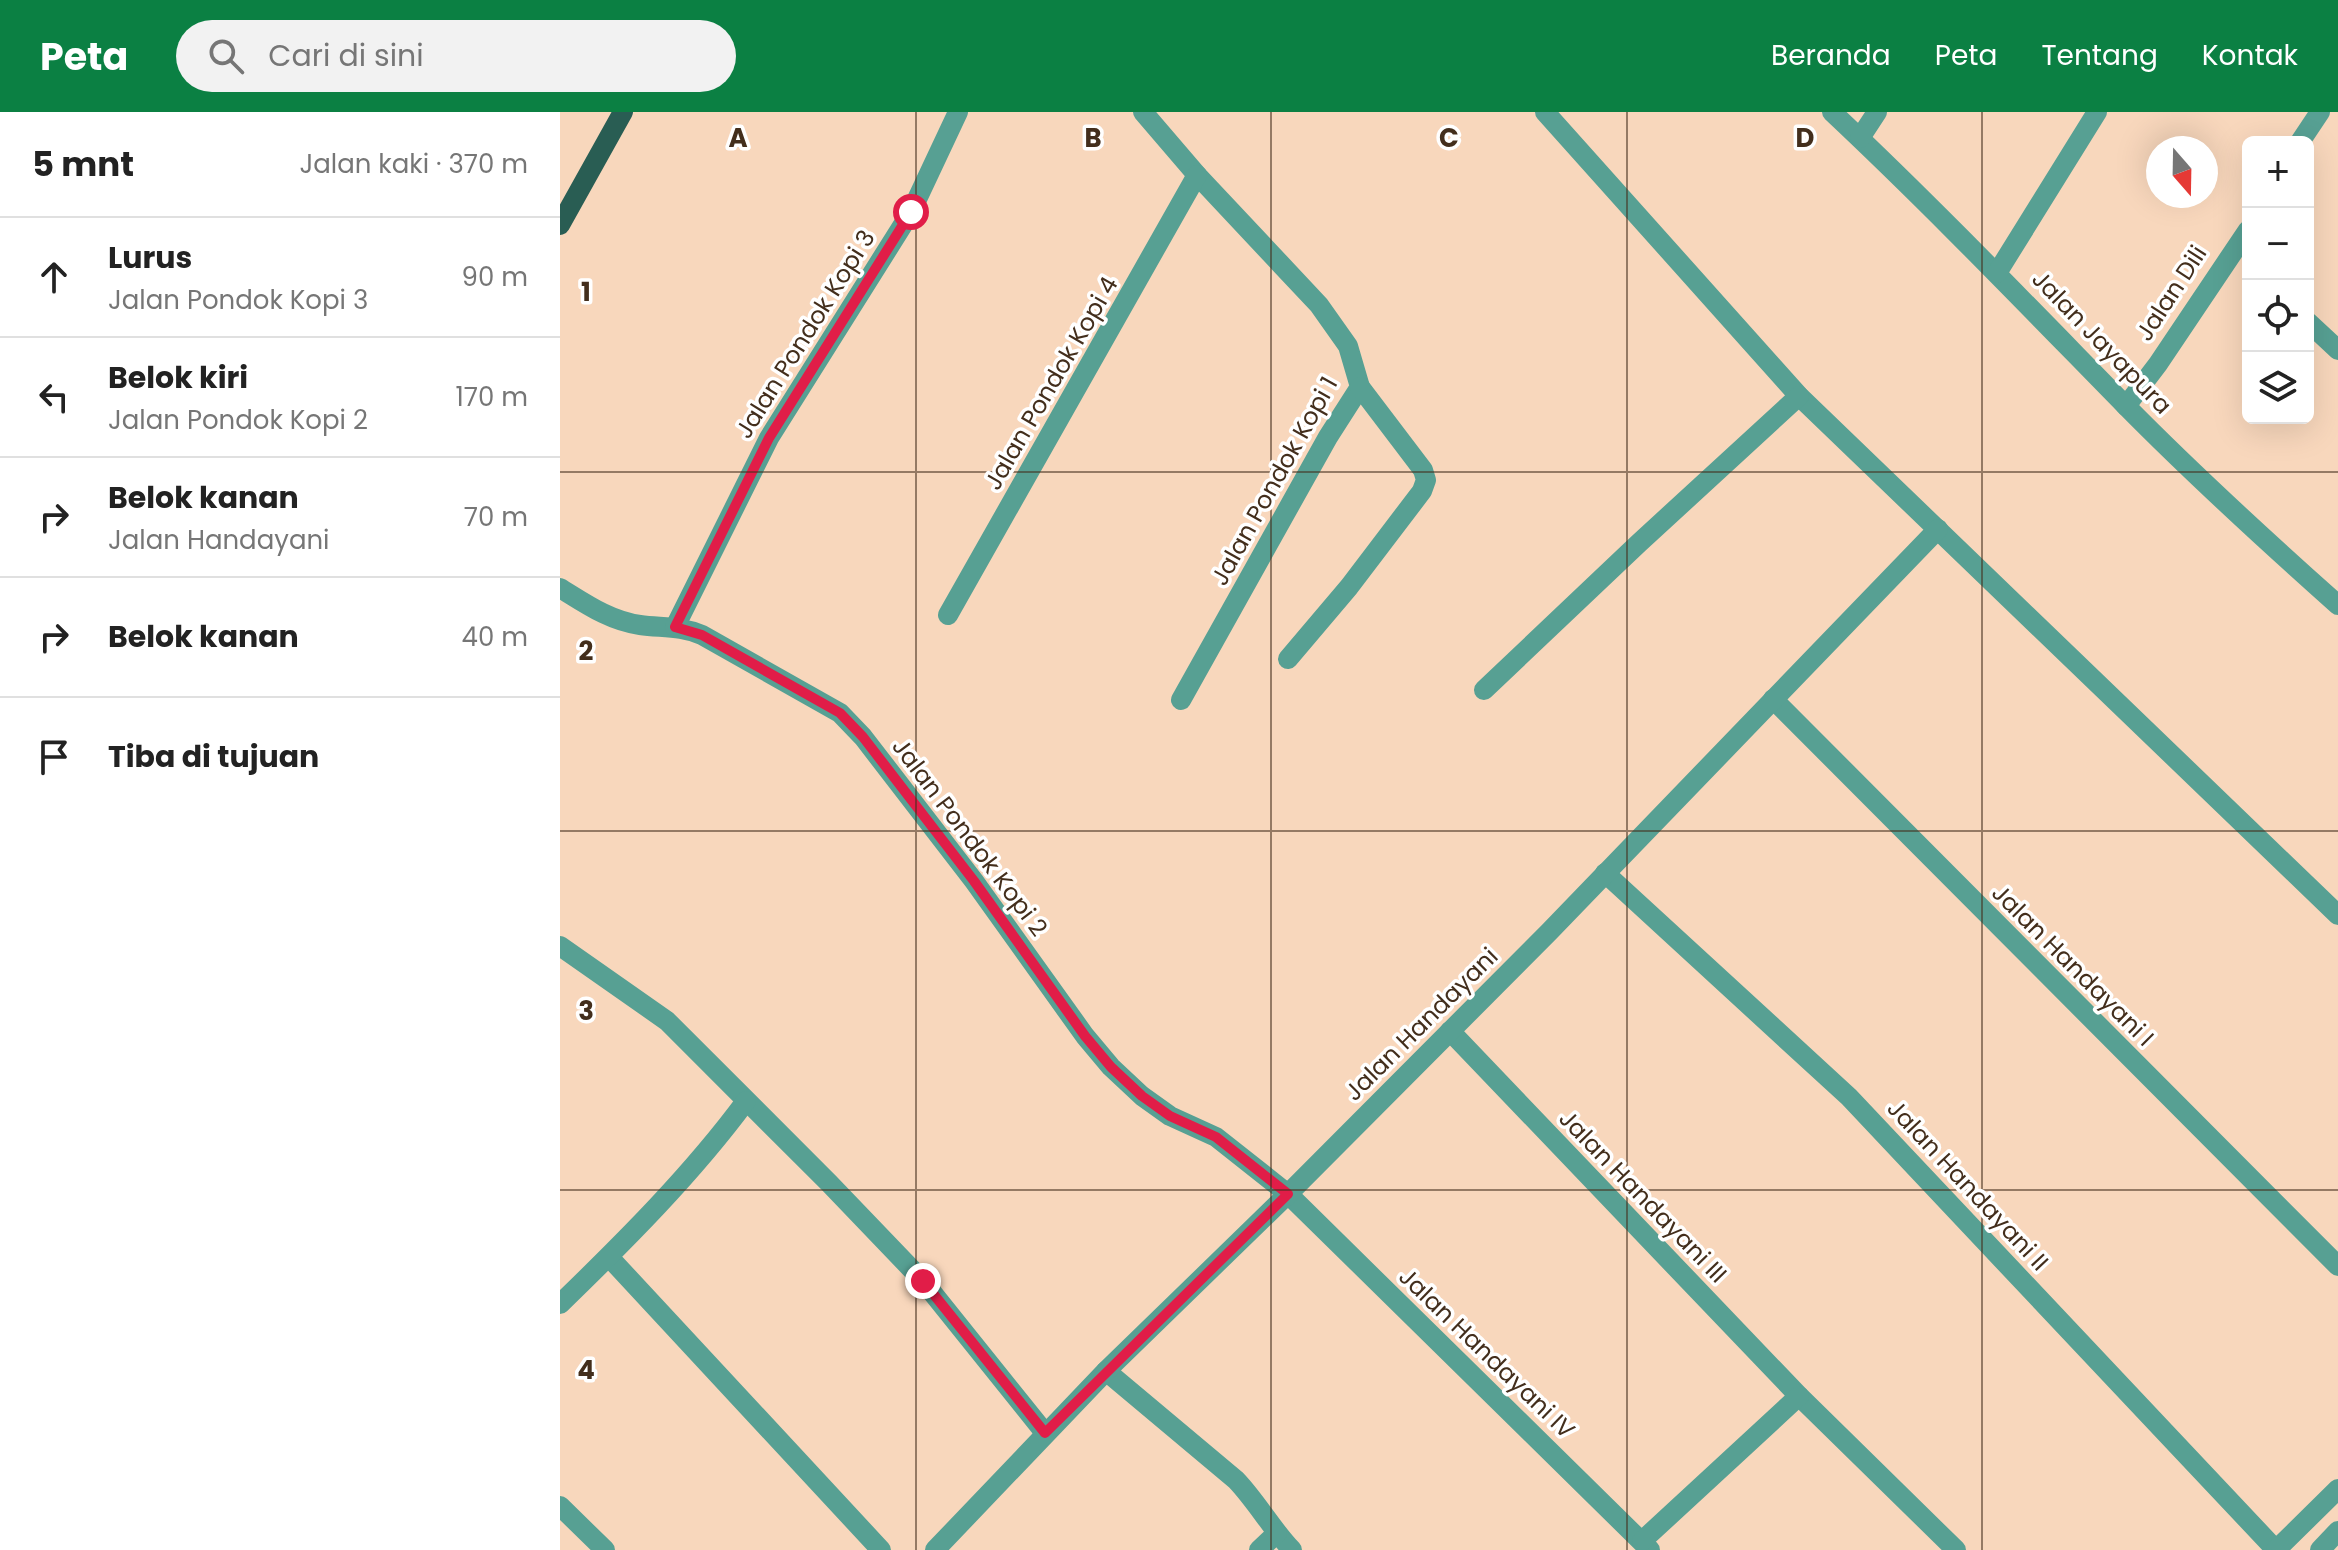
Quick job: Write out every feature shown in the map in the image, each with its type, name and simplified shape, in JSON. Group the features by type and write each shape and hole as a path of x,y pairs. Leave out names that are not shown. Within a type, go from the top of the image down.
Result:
{"main road":[{"path":"560,225 623,112"}],"street":[{"name":"Jalan Pondok Kopi 3","path":"675,627 769,438 911,212 958,112"},
{"name":"Jalan Pondok Kopi 1","path":"1143,112 1197,175 1319,305 1348,346 1360,387 1328,437 1181,700"},
{"path":"1545,112 1799,396 2338,915"},
{"name":"Jalan Jayapura","path":"1832,112 2132,399 2261,537 2338,605"},
{"path":"1860,138 1877,112"},
{"path":"1997,273 2097,112"},
{"path":"2307,136 2322,112"},
{"name":"Jalan Pondok Kopi 4","path":"948,615 1197,175"},
{"name":"Jalan Dili","path":"2132,399 2242,231"},
{"path":"2132,399 2241,258"},
{"path":"2314,328 2338,350"},
{"path":"1288,659 1358,575 1422,491 1426,480 1423,470 1360,387"},
{"path":"1484,690 1799,396"},
{"name":"Jalan Handayani","path":"935,1550 1106,1371 1450,1031 1938,529"},
{"name":"Jalan Pondok Kopi 2","path":"560,588 609,617 640,625 675,627 702,635 840,713 863,737 956,857 1085,1036 1111,1067 1142,1096 1170,1116 1216,1137 1288,1194"},
{"name":"Jalan Handayani I","path":"1773,699 2338,1266"},
{"name":"Jalan Handayani II","path":"1605,873 1849,1097 2276,1550"},
{"path":"560,946 667,1021 829,1183 923,1281 1045,1433"},
{"name":"Jalan Handayani III","path":"1450,1031 1799,1396 1956,1550"},
{"path":"560,1304 609,1257 719,1138 746,1101"},
{"name":"Jalan Handayani IV","path":"1288,1194 1646,1545"},
{"path":"609,1257 881,1550"},
{"path":"1106,1371 1236,1480 1292,1550"},
{"path":"1646,1545 1799,1396"},
{"path":"2276,1550 2338,1489"},
{"path":"560,1506 605,1550"},
{"path":"2320,1550 2338,1531"},
{"path":"1259,1550 1277,1533"}],"route":[{"path":"911,212 769,438 675,627 702,635 840,713 863,737 974,881 1085,1036 1111,1067 1142,1096 1170,1116 1216,1137 1288,1194 1045,1433 923,1281"}]}
